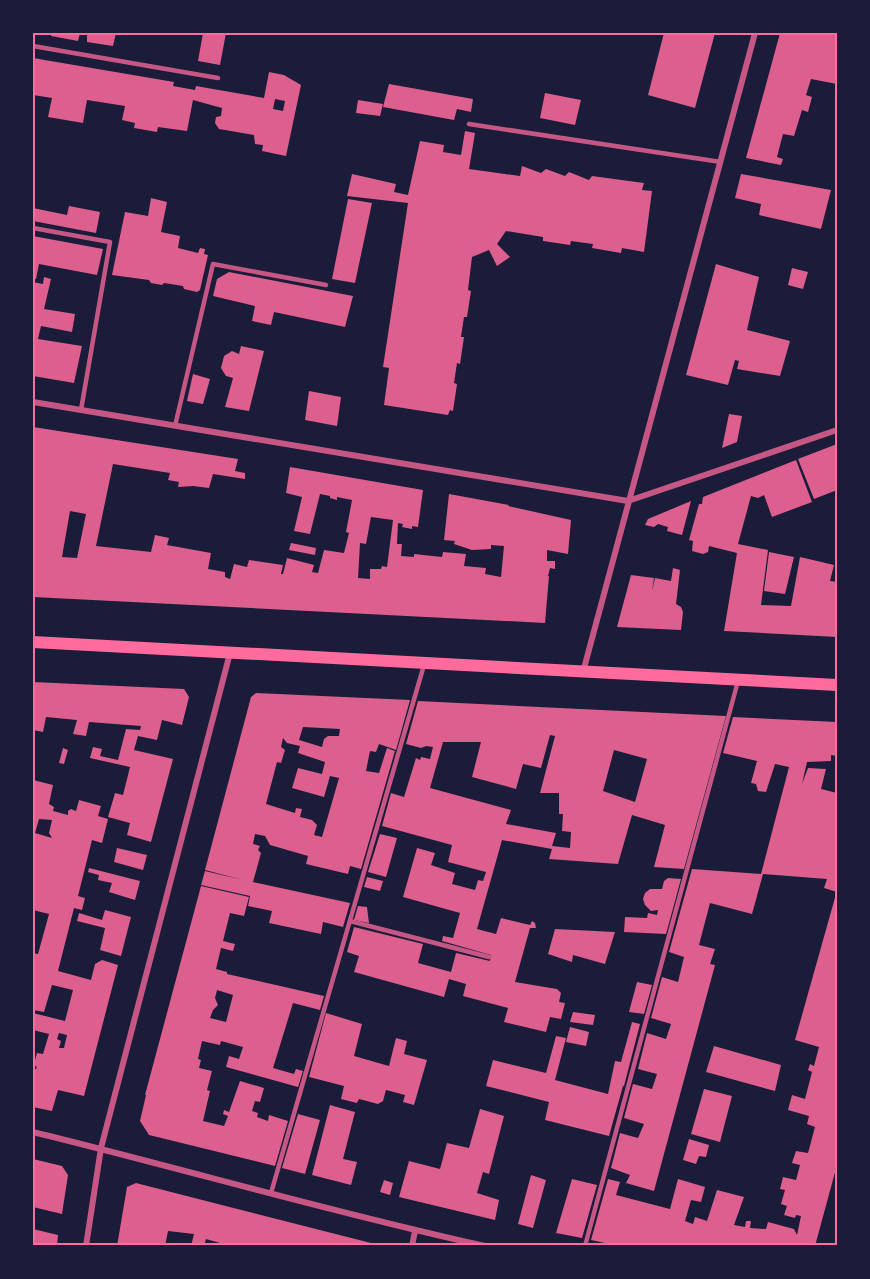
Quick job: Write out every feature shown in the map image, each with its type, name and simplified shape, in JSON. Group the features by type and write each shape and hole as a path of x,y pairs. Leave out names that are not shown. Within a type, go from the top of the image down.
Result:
{"main road":[{"path":"33,642 837,685"}],"street":[{"path":"583,672 755,33"},
{"path":"33,402 628,501 837,430"},
{"path":"86,1246 101,1148 230,653"},
{"path":"33,1132 415,1231 486,1246"},
{"path":"412,1246 415,1231"}],"lane":[{"path":"33,46 218,78"},
{"path":"469,124 721,162"},
{"path":"33,228 110,242 81,410"},
{"path":"175,426 213,264 326,285"},
{"path":"271,1193 425,663"},
{"path":"585,1246 739,679"},
{"path":"350,921 489,957"}],"building":[{"path":"52,33 80,33 78,41 51,36"},
{"path":"87,33 116,33 113,46 87,42"},
{"path":"203,33 226,33 220,65 198,61"},
{"path":"664,33 715,33 695,108 648,95"},
{"path":"780,33 837,33 837,84 811,79 806,95 812,97 808,112 802,110 794,136 783,134 777,157 783,159 781,165 746,158"},
{"path":"33,58 174,82 173,86 195,90 196,86 264,98 269,72 284,75 301,85 286,156 262,151 263,145 255,144 254,135 219,129 215,123 216,117 221,116 222,108 193,100 187,131 158,127 157,132 134,128 135,123 122,120 125,106 87,100 83,123 48,117 52,98 33,95","holes":["275,99 285,101 283,111 273,109"]},
{"path":"389,84 473,99 471,112 457,109 454,120 383,107"},
{"path":"545,93 581,100 575,125 540,118"},
{"path":"358,100 383,104 380,116 356,113"},
{"path":"465,131 475,133 469,169 520,176 522,166 541,173 546,169 565,176 569,172 589,180 592,176 644,183 642,190 652,191 644,252 622,248 621,253 592,248 593,244 571,241 570,245 543,241 543,237 506,231 497,244 510,257 497,266 489,250 472,257 468,290 471,291 467,317 464,317 460,364 457,363 454,383 457,384 453,411 450,410 448,415 384,405 389,368 383,367 408,203 347,196 352,174 396,184 394,192 408,195 420,141 444,145 443,152 461,155"},
{"path":"741,174 831,190 821,229 759,215 761,204 735,198"},
{"path":"151,198 167,202 161,232 180,236 178,248 198,253 200,248 205,249 204,254 208,255 200,290 197,292 184,289 183,286 164,283 162,285 151,283 149,280 112,275 125,212 148,216"},
{"path":"348,199 372,203 355,283 332,279"},
{"path":"69,206 100,212 96,233 33,221 33,208 67,215"},
{"path":"33,236 103,249 97,275 39,264 36,279 33,279"},
{"path":"716,264 759,277 747,330 790,341 780,376 737,369 739,361 735,360 728,385 686,375"},
{"path":"792,268 808,272 803,289 788,285"},
{"path":"229,272 353,296 345,327 274,312 271,325 252,321 255,306 213,296 217,279"},
{"path":"44,277 51,279 44,309 75,314 72,332 41,326 38,339 82,346 74,383 33,376 33,282 43,284"},
{"path":"241,346 264,351 249,411 225,407 233,378 226,376 221,368 224,356 232,351 239,354"},
{"path":"193,374 210,379 203,404 187,401"},
{"path":"309,391 341,397 337,426 305,420"},
{"path":"729,414 742,416 737,442 722,448"},
{"path":"33,427 238,459 235,471 245,473 245,479 213,474 209,488 178,487 179,482 168,480 170,473 113,464 96,546 151,552 155,535 169,538 167,545 211,553 208,569 225,572 225,577 230,579 234,564 247,567 249,560 283,565 281,574 283,574 287,558 314,565 312,572 318,573 324,550 344,553 349,533 346,532 352,500 337,497 337,500 320,494 310,534 294,531 302,497 286,493 290,467 423,490 418,527 412,526 412,529 402,527 403,524 398,523 397,544 402,544 401,556 414,557 414,554 442,557 443,552 466,554 464,566 486,568 485,574 501,577 504,546 491,545 491,549 472,550 454,544 455,541 444,540 449,494 571,520 568,554 547,550 547,561 555,561 555,569 550,568 548,576 545,623 33,597","holes":["70,511 86,514 77,558 62,557","371,517 393,520 387,567 370,569 370,579 358,578 360,543 366,544"]},
{"path":"837,444 837,490 814,499 798,459"},
{"path":"796,460 812,502 772,517 764,495 758,498 751,496 738,544 768,550 761,605 791,606 800,557 834,565 830,581 837,582 837,637 724,631 737,553 709,546 708,552 703,554 692,551 693,541 689,540 699,504 702,504 703,497"},
{"path":"691,501 682,535 667,531 668,527 658,524 654,527 645,525 648,519"},
{"path":"291,543 316,548 315,555 289,550"},
{"path":"769,552 794,557 785,594 764,591"},
{"path":"673,568 680,570 676,604 683,612 681,630 617,627 631,575 654,578 652,591 655,578 671,581"},
{"path":"33,682 184,689 189,697 182,725 162,720 157,740 138,736 134,750 173,759 151,842 127,835 130,823 108,817 115,793 123,795 130,767 90,758 93,747 102,749 100,756 118,760 126,729 140,730 141,726 89,722 86,736 73,734 77,720 46,717 43,732 33,730"},
{"path":"256,693 410,700 396,750 379,744 376,752 370,751 366,771 379,773 387,748 395,751 361,869 350,866 348,874 306,864 308,856 270,845 265,836 255,834 253,844 260,846 258,850 261,853 253,882 350,903 343,927 323,922 321,934 269,923 272,911 248,906 250,896 201,885 205,871 243,880 205,870 251,697","holes":["303,727 340,729 339,736 328,736 324,739 322,747 299,740","283,738 287,743 300,746 298,753 325,762 322,774 298,768 292,788 324,797 330,776 339,778 322,837 314,835 317,825 312,820 300,817 302,809 296,808 295,813 266,804 277,762 281,763 285,750 281,747"]},
{"path":"418,701 726,716 684,869 654,867 665,825 632,815 618,864 549,859 552,849 502,840 477,929 496,934 501,918 530,925 532,921 535,923 536,928 530,928 515,982 557,989 561,993 559,1002 565,1003 561,1019 550,1017 546,1032 504,1022 508,1008 463,996 466,984 449,979 444,997 354,972 359,956 347,952 354,927 423,944 418,963 451,972 456,953 490,961 491,955 442,941 443,936 453,938 460,913 403,897 417,848 435,853 431,865 455,873 452,884 475,890 478,880 483,881 486,872 448,862 452,845 382,826 391,793 404,797 416,758 430,759 433,747 421,748 406,744","holes":["550,735 555,736 540,793 559,793 559,814 563,814 562,831 571,832 570,848 552,846 556,833 506,824 511,810 430,788 443,742 481,742 472,777 516,789 523,764 541,768","614,750 647,759 635,802 603,791"]},
{"path":"733,717 837,722 837,756 831,755 831,761 807,762 802,784 808,768 826,769 821,789 837,793 837,892 824,888 827,879 763,874 752,914 710,903 699,945 715,949 710,964 715,965 654,1191 626,1183 630,1175 611,1168 620,1133 638,1138 644,1124 624,1118 633,1084 652,1089 657,1074 638,1069 647,1033 666,1039 671,1024 651,1018 662,977 678,982 684,957 669,952 692,869 761,874 789,767 775,764 766,792 758,791 756,784 751,783 757,761 723,753"},
{"path":"63,748 68,750 64,764 59,763"},
{"path":"33,780 53,785 49,804 54,807 53,811 68,815 71,809 76,811 79,800 101,806 98,816 108,819 102,843 92,840 78,896 85,898 82,910 74,908 58,971 91,980 95,964 102,960 118,965 84,1096 58,1090 52,1111 33,1107 33,1071 37,1068 34,1064 37,1053 43,1054 49,1034 33,1030 33,1013 65,1021 73,990 52,985 44,1012 33,1010 33,953 38,954 49,914 33,910","holes":["39,819 52,820 49,833 52,838 35,833","59,1033 67,1035 64,1048 59,1048 61,1041 57,1039"]},
{"path":"380,834 397,838 386,877 368,872"},
{"path":"117,848 147,855 143,870 114,862"},
{"path":"89,868 140,881 135,900 109,892 112,883 98,880 99,875 88,872"},
{"path":"367,877 383,881 380,891 364,887"},
{"path":"668,878 681,879 666,934 624,932 625,917 647,918 648,913 657,915 658,910 651,911 643,899 645,893 650,889 662,889 664,881"},
{"path":"201,886 249,897 244,916 230,913 223,941 235,944 233,951 221,948 216,969 227,972 227,974 324,996 320,1010 293,1003 273,1068 294,1074 296,1069 303,1071 298,1087 226,1067 229,1056 239,1059 243,1047 221,1041 220,1045 202,1041 198,1059 201,1060 199,1068 212,1071 203,1121 224,1126 228,1116 223,1114 224,1110 229,1112 240,1081 264,1088 260,1102 255,1101 252,1111 258,1113 257,1117 268,1121 269,1115 288,1121 275,1166 149,1135 140,1121","holes":["217,990 233,995 226,1022 210,1018 218,1005 215,998"]},
{"path":"836,894 837,1165 815,1246 619,1246 591,1240 608,1179 620,1182 616,1195 670,1209 678,1179 705,1187 701,1202 691,1200 685,1221 693,1224 695,1217 707,1221 717,1190 744,1197 734,1225 745,1227 746,1221 751,1221 750,1228 766,1229 768,1222 794,1229 797,1235 801,1216 796,1215 795,1218 784,1215 787,1206 781,1204 785,1190 780,1189 783,1177 796,1180 800,1165 792,1163 796,1151 808,1153 815,1127 807,1124 809,1116 788,1110 792,1095 805,1099 812,1072 808,1070 810,1064 814,1066 819,1047 795,1040"},
{"path":"358,906 367,907 369,923 354,920"},
{"path":"105,910 131,917 121,956 100,950 105,928 77,921 79,913 102,920"},
{"path":"555,929 615,932 605,964 573,955 572,962 548,954"},
{"path":"637,982 652,985 644,1014 629,1012"},
{"path":"573,1012 595,1015 593,1025 570,1022"},
{"path":"326,1013 362,1024 354,1056 389,1066 396,1038 407,1041 404,1054 427,1060 414,1105 403,1102 405,1095 386,1090 383,1101 378,1104 359,1099 357,1103 341,1099 344,1086 309,1077"},
{"path":"632,1022 640,1024 609,1136 545,1120 549,1102 486,1086 493,1060 546,1073 556,1036 566,1038 555,1080 608,1094 615,1061 621,1062"},
{"path":"570,1027 589,1032 586,1046 566,1042"},
{"path":"714,1046 781,1065 775,1091 706,1072"},
{"path":"704,1089 732,1096 720,1142 691,1134"},
{"path":"330,1105 355,1112 343,1159 357,1162 351,1185 312,1175"},
{"path":"480,1109 504,1116 489,1174 483,1172 477,1193 499,1200 495,1220 399,1197 409,1161 440,1169 447,1143 469,1148"},
{"path":"298,1114 320,1120 305,1174 282,1168"},
{"path":"689,1139 709,1145 706,1157 699,1156 696,1164 683,1160"},
{"path":"33,1159 62,1166 68,1175 62,1214 33,1207"},
{"path":"531,1175 546,1180 533,1228 518,1224"},
{"path":"572,1179 597,1185 582,1238 556,1233"},
{"path":"384,1180 393,1183 390,1195 380,1192"},
{"path":"136,1183 371,1243 373,1246 221,1246 220,1243 206,1239 204,1246 191,1246 194,1234 168,1231 165,1246 117,1246 127,1187"},
{"path":"33,1229 58,1235 57,1246 33,1246"}]}
